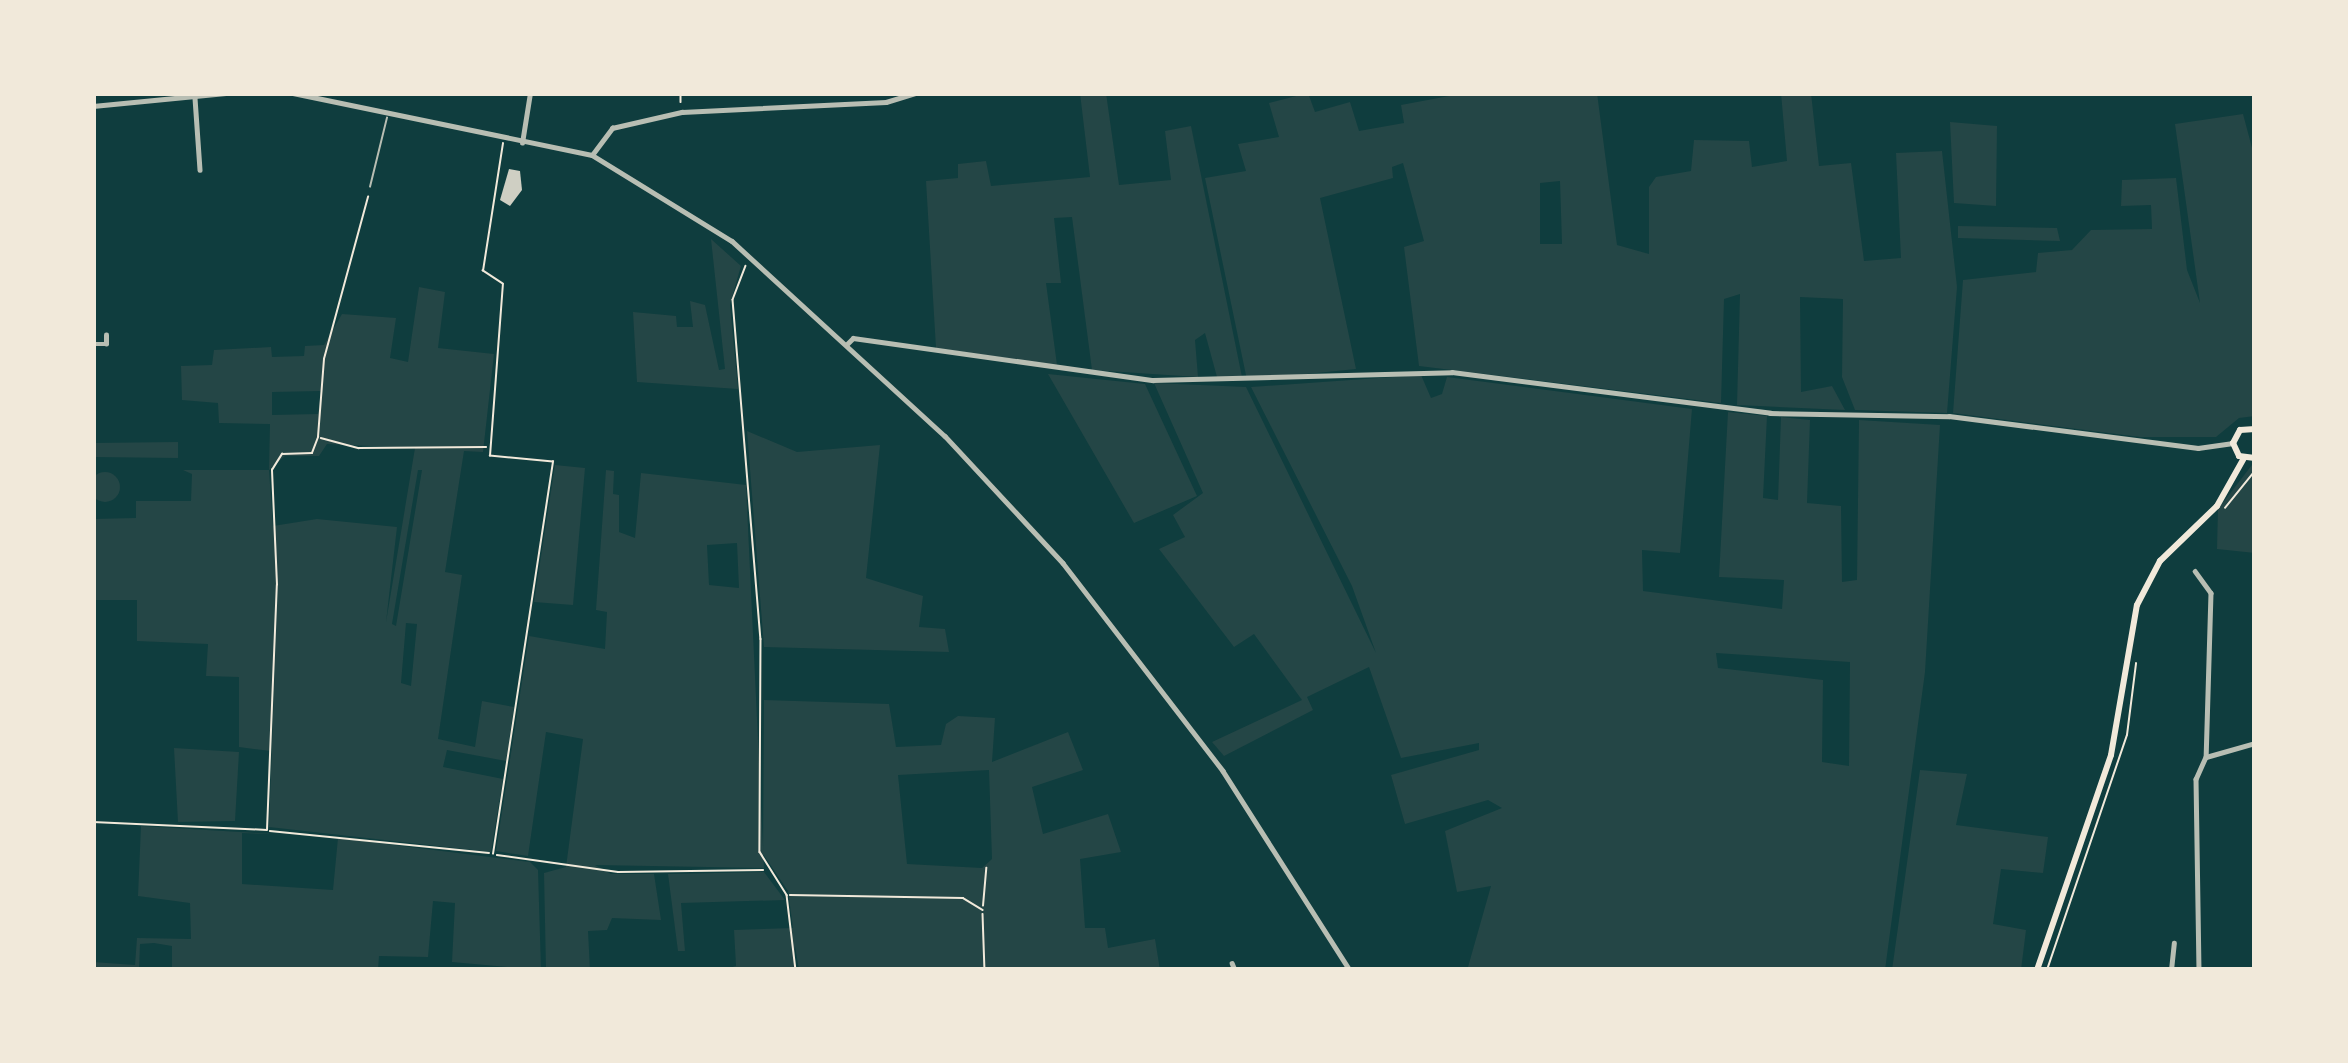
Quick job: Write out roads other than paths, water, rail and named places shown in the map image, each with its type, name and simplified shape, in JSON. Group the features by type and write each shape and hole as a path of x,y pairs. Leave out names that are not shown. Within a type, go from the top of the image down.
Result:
{"main road":[{"path":"2244,458 2233,443 2240,430 2255,429"},
{"path":"2244,458 2255,458"},
{"path":"2037,970 2111,755 2137,605 2160,561 2217,510 2244,458"}],"street":[{"path":"93,105 226,93"},
{"path":"293,93 592,155 752,258 847,344 1063,562 1223,771 1350,970"},
{"path":"522,143 530,93"},
{"path":"592,155 612,128 682,112 886,102 915,93"},
{"path":"195,98 200,170"},
{"path":"93,344 106,344 106,335"},
{"path":"847,344 853,338 1153,380 1270,382 1428,371 1770,413 1949,416 2198,448 2233,443"},
{"path":"2195,571 2211,593 2206,757 2196,778 2199,970"},
{"path":"2206,757 2255,743"},
{"path":"2171,970 2174,943"}],"lane":[{"path":"370,187 388,114"}]}
